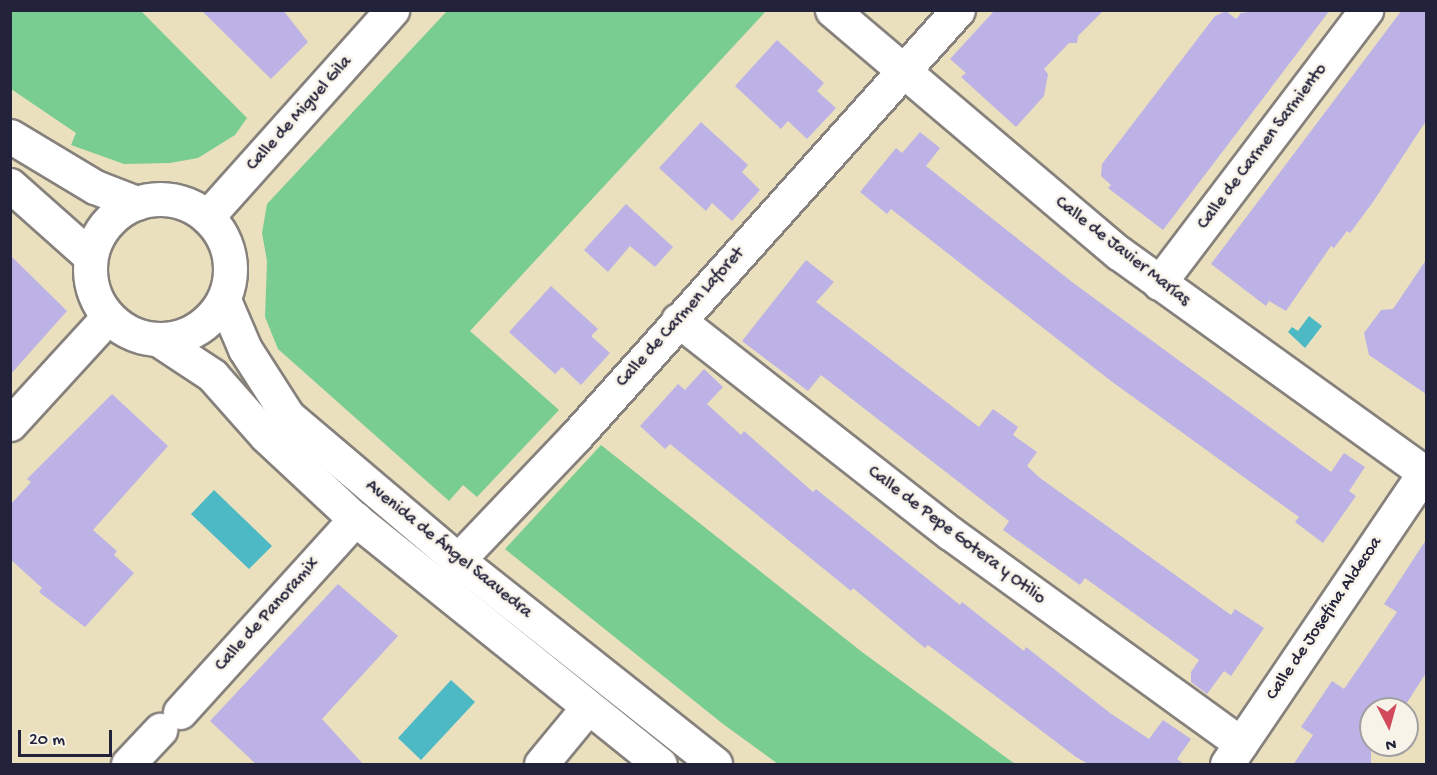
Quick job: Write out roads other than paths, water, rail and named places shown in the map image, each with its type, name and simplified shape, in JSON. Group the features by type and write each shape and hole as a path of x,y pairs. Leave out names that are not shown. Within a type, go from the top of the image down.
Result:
{"street":[{"name":"Calle de Miguel Gila","path":"207,218 392,10"},
{"name":"Calle de Javier Marías","path":"832,10 902,73 1159,283 1426,472"},
{"name":"Calle de Carmen Laforet","path":"458,560 958,10"},
{"name":"Calle de Carmen Sarmiento","path":"1159,283 1366,10"},
{"path":"10,136 44,160 95,187 136,203"},
{"path":"10,185 90,256"},
{"path":"161,199 186,204 207,218 221,235 229,256 230,278 224,300 208,321 185,335 159,340 123,330 108,318 96,299 90,278 90,256 99,234 115,215 136,203 161,199"},
{"name":"Avenida de Ángel Saavedra","path":"224,300 245,349 288,416 458,560 715,765"},
{"path":"10,424 108,318"},
{"name":"Calle de Pepe Gotera y Otilio","path":"678,320 1234,754"},
{"name":"Avenida de Ángel Saavedra","path":"159,340 212,375 266,436 355,519 660,765"},
{"name":"Calle de Josefina Aldecoa","path":"1234,754 1426,472"},
{"name":"Calle de Panoramix","path":"128,765 355,519"},
{"path":"541,765 588,707"}],"water":[{"path":"1309,316 1322,326 1305,348 1288,332 1292,327 1298,331"},
{"path":"214,490 272,546 249,569 191,514"},
{"path":"451,680 475,702 421,760 398,738"}]}
